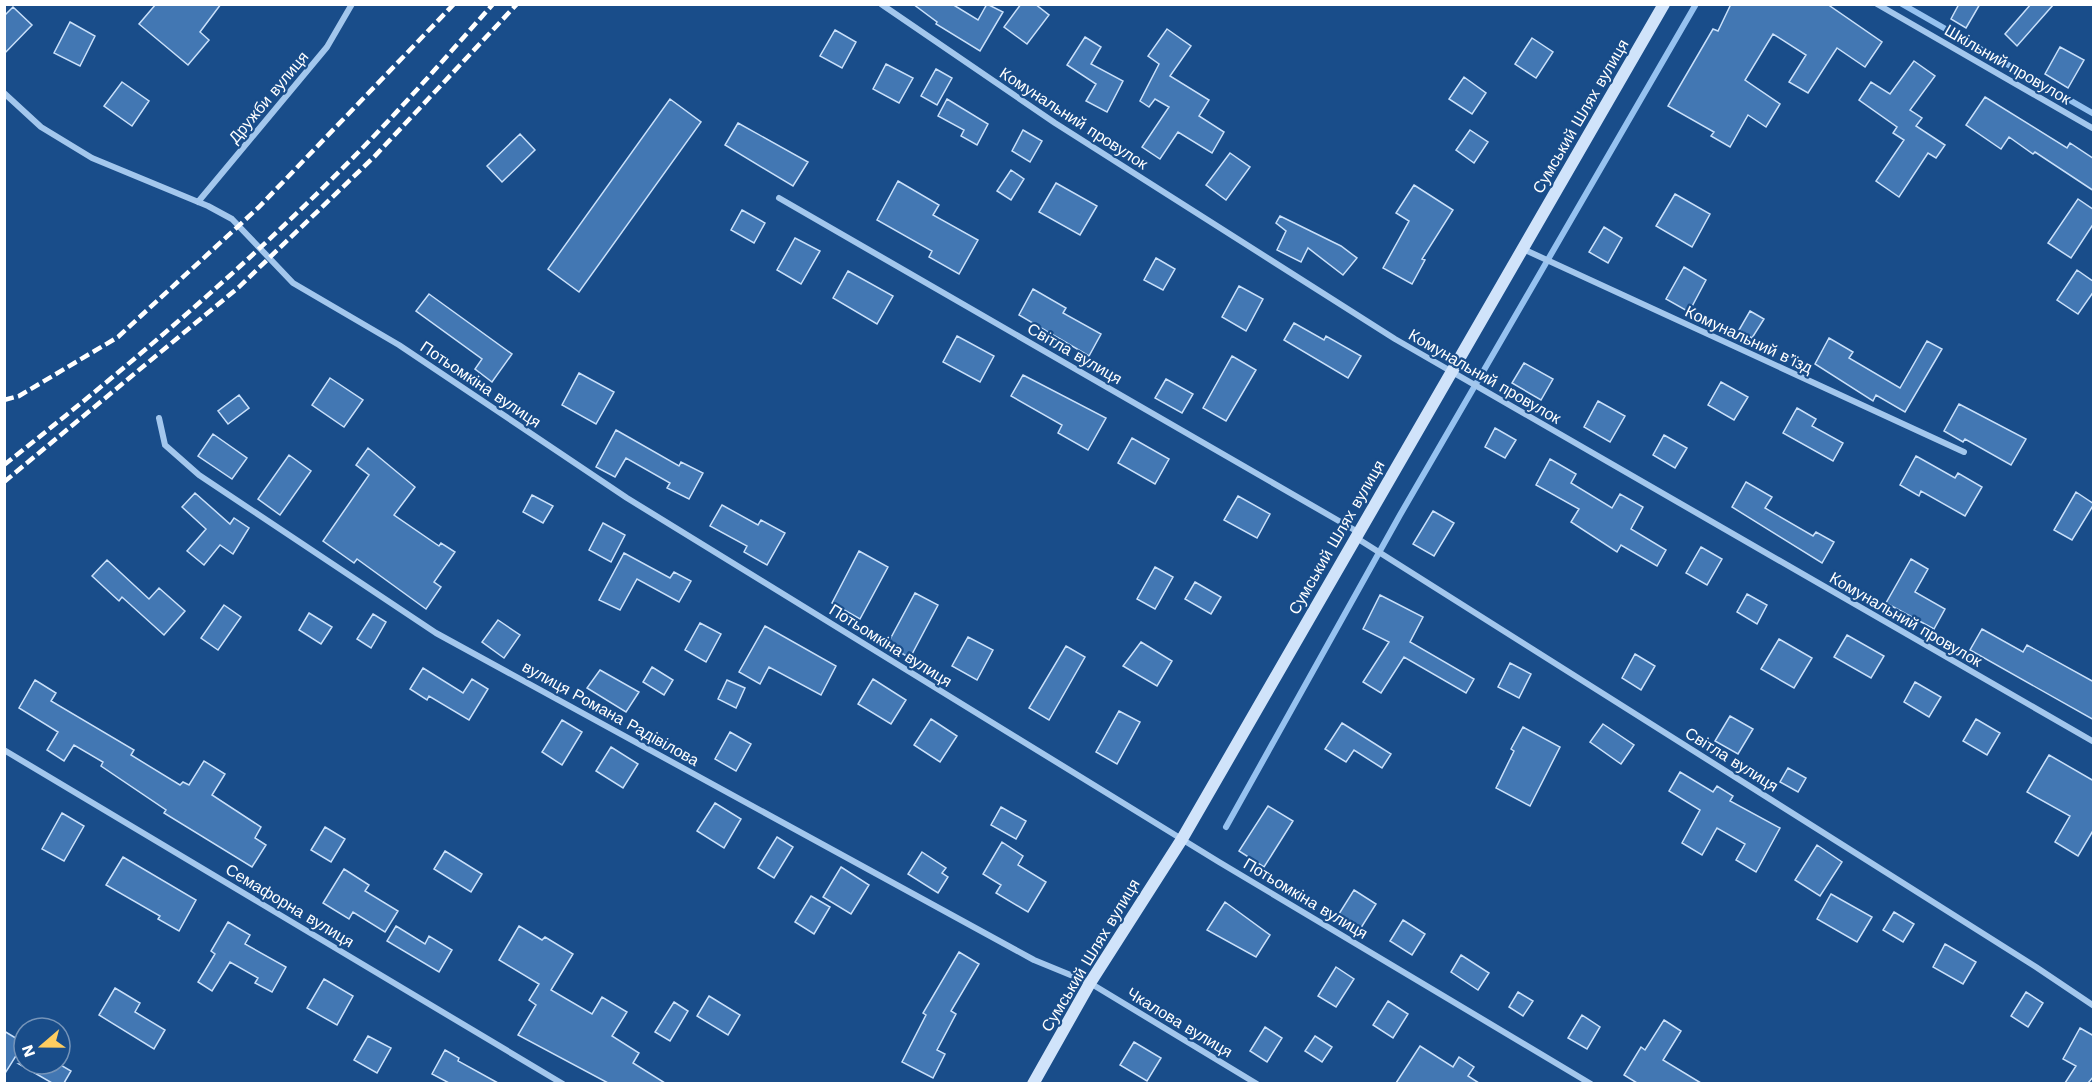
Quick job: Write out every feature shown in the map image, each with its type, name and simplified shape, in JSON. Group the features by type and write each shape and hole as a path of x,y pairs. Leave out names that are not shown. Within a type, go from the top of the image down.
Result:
{"main road":[{"name":"Сумський Шлях вулиця","path":"1033,1083 1090,983 1182,838 1664,4"}],"street":[{"name":"Дружби вулиця","path":"198,202 327,47 352,4"},
{"name":"Комунальний провулок","path":"881,4 1055,123 1395,339 2094,742"},
{"name":"Шкільний провулок","path":"1877,4 2094,129"},
{"name":"Потьомкіна вулиця","path":"4,93 41,127 92,158 198,202 232,219 293,283 399,345 627,498 1182,838 1591,1083"},
{"name":"Світла вулиця","path":"779,198 1357,535 2094,1006"},
{"name":"Комунальний в’їзд","path":"1522,249 1964,452"},
{"name":"вулиця Романа Радівілова","path":"159,418 165,445 198,475 436,633 1034,960 1090,983"},
{"name":"Семафорна вулиця","path":"4,750 563,1083"},
{"name":"Чкалова вулиця","path":"1090,983 1257,1083"}],"building":[{"path":"156,4 221,4 200,32 209,40 188,65 139,24"},
{"path":"913,4 952,4 978,20 987,4 1003,12 980,51 936,24 937,22"},
{"path":"1021,4 1035,4 1049,15 1027,44 1004,27"},
{"path":"1731,4 1827,4 1882,42 1865,67 1837,48 1808,93 1789,82 1806,55 1773,34 1745,80 1780,104 1766,127 1748,115 1730,147 1711,136 1714,132 1668,106 1713,29 1718,31"},
{"path":"1959,4 1980,4 1966,28 1951,19"},
{"path":"2031,4 2054,4 2017,46 2005,34"},
{"path":"13,7 32,25 4,54 4,16"},
{"path":"70,22 95,36 80,66 54,53"},
{"path":"1167,29 1191,46 1170,76 1209,100 1199,116 1224,132 1212,153 1178,132 1160,159 1142,147 1169,107 1155,99 1149,107 1140,101 1159,64 1148,56"},
{"path":"835,30 856,42 842,68 820,56"},
{"path":"1085,37 1101,47 1091,64 1123,81 1107,112 1086,101 1096,84 1067,65"},
{"path":"1532,38 1553,52 1536,78 1515,64"},
{"path":"2060,47 2084,60 2068,88 2045,74"},
{"path":"1914,61 1935,76 1910,110 1922,118 1916,126 1945,145 1936,158 1928,153 1899,197 1876,181 1904,140 1893,133 1897,127 1859,100 1871,82 1890,94"},
{"path":"886,64 913,78 899,103 873,89"},
{"path":"936,69 952,78 937,105 921,96"},
{"path":"1464,77 1486,93 1472,114 1449,99"},
{"path":"122,82 149,101 132,126 104,106"},
{"path":"1985,97 2067,148 2070,143 2094,159 2094,191 2009,137 2001,149 1966,125"},
{"path":"670,99 701,122 579,292 548,269"},
{"path":"947,99 988,124 977,145 961,136 964,130 938,116"},
{"path":"738,123 808,162 793,186 725,145"},
{"path":"1023,130 1042,141 1030,162 1012,151"},
{"path":"1470,130 1488,142 1474,163 1456,150"},
{"path":"520,134 535,150 502,182 487,166"},
{"path":"1230,153 1250,167 1226,200 1206,185"},
{"path":"1011,170 1024,179 1011,200 997,191"},
{"path":"898,181 939,205 933,215 978,240 959,274 929,257 932,251 877,220"},
{"path":"1056,183 1097,206 1080,235 1039,212"},
{"path":"1414,185 1453,210 1422,259 1425,260 1412,284 1383,268 1409,221 1396,213"},
{"path":"1675,194 1710,214 1692,247 1656,226"},
{"path":"2078,199 2094,210 2094,223 2071,258 2048,243"},
{"path":"742,210 765,223 754,243 731,230"},
{"path":"1280,216 1341,246 1357,258 1343,275 1308,248 1301,262 1277,250 1286,231 1276,223"},
{"path":"1604,227 1622,238 1608,263 1589,252"},
{"path":"795,238 820,251 801,284 777,270"},
{"path":"1156,258 1175,269 1163,290 1144,280"},
{"path":"1684,267 1706,280 1689,312 1666,299"},
{"path":"2077,270 2094,282 2094,291 2078,314 2057,300"},
{"path":"848,271 893,296 877,324 833,298"},
{"path":"1239,286 1263,299 1246,331 1222,317"},
{"path":"1033,289 1066,308 1063,313 1101,334 1089,356 1019,315"},
{"path":"429,294 512,354 492,382 475,369 482,359 416,311"},
{"path":"1750,311 1764,319 1752,338 1739,330"},
{"path":"1294,323 1324,340 1326,336 1361,356 1348,378 1284,340"},
{"path":"957,336 994,356 980,382 943,362"},
{"path":"1829,338 1853,352 1849,358 1900,388 1927,341 1942,349 1905,412 1876,395 1873,401 1815,364"},
{"path":"1232,356 1256,370 1226,421 1203,408"},
{"path":"1524,363 1553,379 1541,400 1512,383"},
{"path":"579,373 614,392 596,424 562,405"},
{"path":"1023,375 1106,418 1088,450 1058,433 1062,425 1011,396"},
{"path":"330,378 363,400 344,427 312,405"},
{"path":"1166,379 1193,394 1182,413 1155,398"},
{"path":"1721,382 1748,397 1734,420 1708,405"},
{"path":"239,395 249,408 228,424 218,411"},
{"path":"1598,401 1625,416 1610,442 1584,427"},
{"path":"1959,404 2026,439 2011,465 1965,439 1963,442 1944,431"},
{"path":"1797,408 1816,419 1812,426 1843,443 1833,461 1783,433"},
{"path":"1495,428 1516,440 1505,458 1485,447"},
{"path":"616,430 679,466 681,462 703,473 689,499 667,488 670,483 626,458 615,477 596,467"},
{"path":"213,434 247,458 232,479 198,456"},
{"path":"1664,435 1687,448 1675,468 1653,455"},
{"path":"1132,438 1169,459 1155,484 1118,463"},
{"path":"368,448 415,487 394,515 439,546 441,543 455,552 434,582 441,587 426,609 357,559 354,563 323,541 369,475 356,465"},
{"path":"289,455 311,471 280,515 258,499"},
{"path":"1916,456 1955,478 1958,473 1982,487 1965,516 1921,491 1919,496 1900,485"},
{"path":"1550,459 1576,474 1571,483 1612,508 1620,494 1643,507 1631,529 1666,550 1657,566 1621,545 1617,552 1571,522 1579,509 1536,485"},
{"path":"1746,482 1772,497 1765,508 1813,536 1816,532 1834,542 1822,563 1732,507"},
{"path":"2076,492 2094,504 2072,540 2054,530"},
{"path":"195,493 230,524 234,518 249,528 233,554 220,545 204,565 187,551 206,529 182,507"},
{"path":"532,495 553,506 543,523 523,512"},
{"path":"1238,496 1270,514 1257,538 1224,520"},
{"path":"722,505 758,525 761,520 785,533 767,565 744,552 747,546 710,526"},
{"path":"1433,511 1454,523 1434,556 1413,544"},
{"path":"603,523 625,535 611,562 589,550"},
{"path":"1701,547 1722,559 1707,585 1686,573"},
{"path":"859,551 888,567 860,619 832,603"},
{"path":"624,553 670,578 674,572 691,581 679,602 637,579 620,610 599,600"},
{"path":"1911,559 1928,569 1915,592 1945,609 1934,629 1886,603"},
{"path":"107,560 149,599 159,588 185,611 164,635 122,597 119,601 92,576"},
{"path":"1155,567 1173,577 1155,609 1137,599"},
{"path":"1195,582 1221,597 1211,614 1185,599"},
{"path":"915,593 938,605 910,658 887,645"},
{"path":"1747,594 1767,605 1757,624 1737,612"},
{"path":"1380,595 1423,617 1410,642 1474,679 1466,693 1404,657 1381,693 1363,682 1389,642 1363,629"},
{"path":"224,605 241,617 218,650 201,638"},
{"path":"309,613 332,627 321,644 299,630"},
{"path":"373,614 386,622 371,648 357,639"},
{"path":"498,620 520,635 504,658 482,642"},
{"path":"700,623 721,634 706,662 685,650"},
{"path":"765,626 836,666 821,695 769,667 760,684 739,672"},
{"path":"1982,629 2023,652 2027,645 2094,682 2094,720 1970,650"},
{"path":"1847,635 1884,656 1871,678 1834,657"},
{"path":"968,637 993,650 977,680 952,666"},
{"path":"1779,639 1812,658 1794,688 1761,669"},
{"path":"1141,642 1172,661 1157,686 1123,666"},
{"path":"1066,646 1085,657 1049,720 1029,708"},
{"path":"1635,654 1655,666 1641,690 1622,678"},
{"path":"1510,663 1531,674 1519,698 1498,687"},
{"path":"652,667 673,680 664,695 643,682"},
{"path":"423,668 463,693 472,679 488,689 469,720 429,696 427,700 410,689"},
{"path":"600,670 639,692 626,712 587,688"},
{"path":"873,679 906,700 891,724 858,704"},
{"path":"35,680 56,693 51,701 134,750 131,755 180,785 183,782 189,785 204,761 225,774 212,795 261,827 255,838 266,845 252,867 164,813 166,810 101,766 103,762 74,745 64,761 47,750 58,732 19,708"},
{"path":"727,680 745,688 736,708 718,699"},
{"path":"1915,682 1941,697 1929,717 1904,702"},
{"path":"1119,711 1140,722 1117,764 1096,752"},
{"path":"1730,716 1753,729 1738,754 1715,741"},
{"path":"931,719 957,736 940,762 914,745"},
{"path":"1976,719 2000,733 1987,755 1963,741"},
{"path":"562,720 582,732 562,765 542,752"},
{"path":"1342,723 1391,754 1382,768 1354,750 1346,762 1325,749"},
{"path":"1603,724 1634,745 1621,764 1590,742"},
{"path":"1523,727 1560,747 1530,806 1496,788 1514,751 1511,749"},
{"path":"730,732 751,744 736,771 715,759"},
{"path":"611,747 638,764 623,788 596,771"},
{"path":"2049,755 2094,781 2094,829 2078,856 2055,842 2070,816 2027,792"},
{"path":"1788,768 1806,778 1798,792 1780,782"},
{"path":"1680,772 1713,792 1717,786 1733,796 1730,801 1780,828 1756,872 1736,860 1745,844 1717,828 1702,855 1682,843 1700,810 1669,791"},
{"path":"715,803 741,819 724,848 697,831"},
{"path":"1268,806 1293,821 1264,867 1239,851"},
{"path":"1001,807 1026,821 1016,839 991,825"},
{"path":"62,813 84,826 64,861 42,849"},
{"path":"325,827 345,839 331,862 311,850"},
{"path":"777,837 793,847 774,878 758,868"},
{"path":"1002,842 1023,856 1018,865 1046,882 1028,912 996,893 1001,885 983,874"},
{"path":"1817,845 1842,862 1820,896 1795,880"},
{"path":"445,851 482,874 471,892 434,869"},
{"path":"922,852 946,868 942,873 948,877 938,893 908,874"},
{"path":"123,857 196,900 179,931 158,919 160,916 106,885"},
{"path":"841,867 869,885 851,914 823,897"},
{"path":"344,869 369,885 365,891 398,911 385,932 353,912 349,919 323,903"},
{"path":"1354,890 1376,904 1359,931 1337,917"},
{"path":"1831,894 1872,917 1857,942 1817,919"},
{"path":"811,896 830,907 814,934 795,922"},
{"path":"1225,902 1270,935 1256,957 1207,930"},
{"path":"1894,912 1914,924 1903,942 1883,930"},
{"path":"1403,920 1425,934 1412,955 1390,941"},
{"path":"228,922 250,935 245,944 286,967 272,992 255,983 258,978 230,962 212,991 198,982 215,954 211,951"},
{"path":"396,926 425,944 429,936 452,950 439,972 387,941"},
{"path":"519,926 542,940 545,937 573,954 551,990 592,1014 602,997 627,1012 612,1036 639,1053 633,1063 665,1083 608,1083 518,1035 536,1005 529,1000 539,984 499,960"},
{"path":"1945,944 1976,962 1963,984 1933,967"},
{"path":"959,952 979,964 951,1011 956,1014 937,1050 945,1054 933,1078 902,1062 926,1015 923,1013"},
{"path":"1461,955 1489,973 1478,990 1451,972"},
{"path":"1336,967 1354,979 1336,1007 1318,996"},
{"path":"324,979 353,996 337,1025 307,1008"},
{"path":"115,988 140,1003 135,1012 165,1030 154,1049 99,1015"},
{"path":"1518,992 1533,1001 1523,1016 1509,1007"},
{"path":"2026,992 2043,1003 2028,1027 2011,1016"},
{"path":"709,996 740,1015 728,1035 697,1016"},
{"path":"1388,1001 1408,1014 1393,1038 1373,1025"},
{"path":"674,1002 688,1011 670,1041 655,1032"},
{"path":"1582,1015 1600,1027 1587,1049 1568,1038"},
{"path":"1664,1020 1681,1031 1663,1060 1701,1083 1637,1083 1624,1075 1641,1047 1645,1050"},
{"path":"1265,1027 1282,1038 1267,1062 1250,1051"},
{"path":"2080,1028 2094,1036 2094,1076 2088,1083 2065,1083 2076,1066 2063,1059"},
{"path":"4,1031 12,1036 12,1062 4,1075"},
{"path":"368,1036 391,1048 377,1073 354,1060"},
{"path":"1315,1036 1332,1047 1322,1062 1305,1051"},
{"path":"1134,1042 1161,1058 1147,1081 1120,1065"},
{"path":"1420,1046 1453,1067 1459,1057 1474,1067 1468,1076 1479,1083 1396,1083"},
{"path":"445,1050 459,1058 458,1061 498,1083 449,1083 432,1074"},
{"path":"40,1076 68,1076 64,1083 52,1083"}],"waterway":[{"path":"1226,827 1400,515 1696,4"},
{"path":"1902,4 2094,114"}],"railway":[{"path":"4,400 19,396 118,337 259,207 454,4"},
{"path":"4,465 195,307 286,223 374,136 493,4"},
{"path":"4,482 239,287 374,157 517,4"}]}
